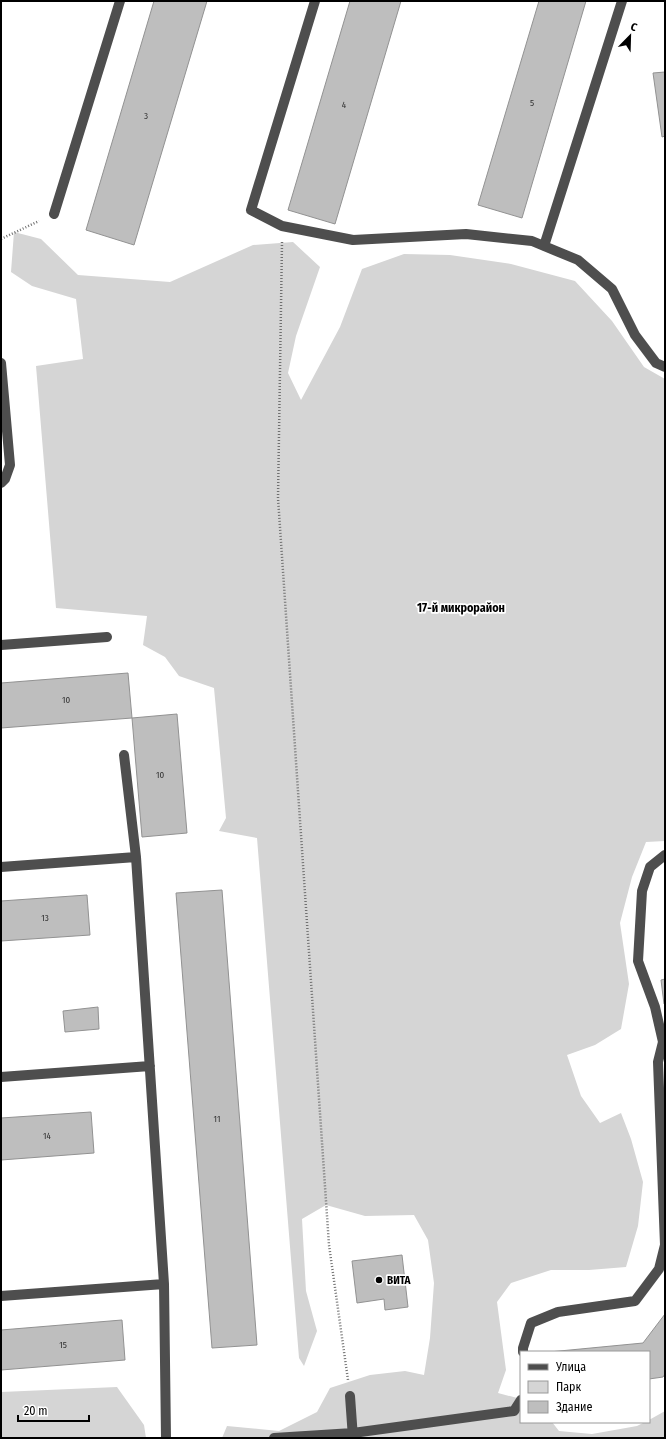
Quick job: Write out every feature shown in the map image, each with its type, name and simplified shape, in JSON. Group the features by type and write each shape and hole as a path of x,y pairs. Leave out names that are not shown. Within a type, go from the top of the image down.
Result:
{"street":[{"path":"54,214 120,1"},
{"path":"315,1 251,210 282,226 353,240 466,234 532,241 578,260 612,289 635,335 656,363 665,367"},
{"path":"544,246 622,1"},
{"path":"1,363 10,465 5,479 1,483"},
{"path":"1,645 107,637"},
{"path":"124,755 136,857 164,1284 166,1438"},
{"path":"523,1351 531,1323 558,1312 636,1301 658,1268 664,1245 658,1062 663,1042 655,1007 638,961 642,891 650,867 665,855"},
{"path":"1,867 136,857"},
{"path":"1,1077 150,1066"},
{"path":"1,1296 164,1284"},
{"path":"350,1396 353,1435"},
{"path":"274,1438 353,1435 514,1411 520,1402"}],"path":[{"path":"1,239 54,214"},
{"path":"282,226 278,498 329,1245 350,1396"}],"green space":[{"path":"14,232 41,239 78,275 170,282 253,245 293,242 320,267 296,336 288,373 301,400 340,327 362,269 404,254 450,255 511,264 575,281 612,321 644,367 665,379 665,841 646,842 632,877 620,923 629,984 621,1029 595,1045 567,1055 581,1096 600,1123 621,1113 631,1139 643,1182 638,1226 626,1267 589,1270 551,1270 511,1283 497,1302 506,1370 498,1393 520,1399 520,1423 553,1423 559,1431 592,1434 637,1426 643,1423 650,1423 650,1419 665,1411 665,1438 222,1438 227,1426 279,1431 317,1412 330,1388 370,1375 405,1371 424,1375 430,1338 434,1283 428,1240 414,1215 365,1216 326,1205 302,1219 306,1291 317,1331 304,1366 299,1358 257,838 219,831 226,818 214,688 179,676 165,657 143,645 147,616 56,608 36,366 83,359 76,299 32,286 11,272"},
{"path":"117,1387 144,1425 146,1438 1,1438 1,1392"}],"building":[{"path":"154,1 207,1 134,245 86,230"},
{"path":"350,1 401,1 335,224 288,210"},
{"path":"539,1 586,1 522,218 478,205"},
{"path":"665,72 665,136 662,137 653,73"},
{"path":"128,673 132,718 1,728 1,683"},
{"path":"177,714 187,833 142,837 132,718"},
{"path":"222,890 257,1345 212,1348 176,893"},
{"path":"87,895 90,935 1,941 1,901"},
{"path":"665,979 665,1004 664,1004 661,980"},
{"path":"98,1007 99,1029 65,1032 63,1011"},
{"path":"91,1112 94,1153 1,1160 1,1118"},
{"name":"ВИТА","path":"402,1255 408,1307 385,1310 384,1299 357,1303 352,1261"},
{"path":"665,1314 665,1374 663,1377 650,1379 650,1351 559,1351 643,1343"},
{"path":"122,1320 125,1360 1,1370 1,1330"}],"place":[{"name":"ВИТА","path":"379,1280"}],"district":[{"name":"17-й микрорайон","path":"461,608"}]}
